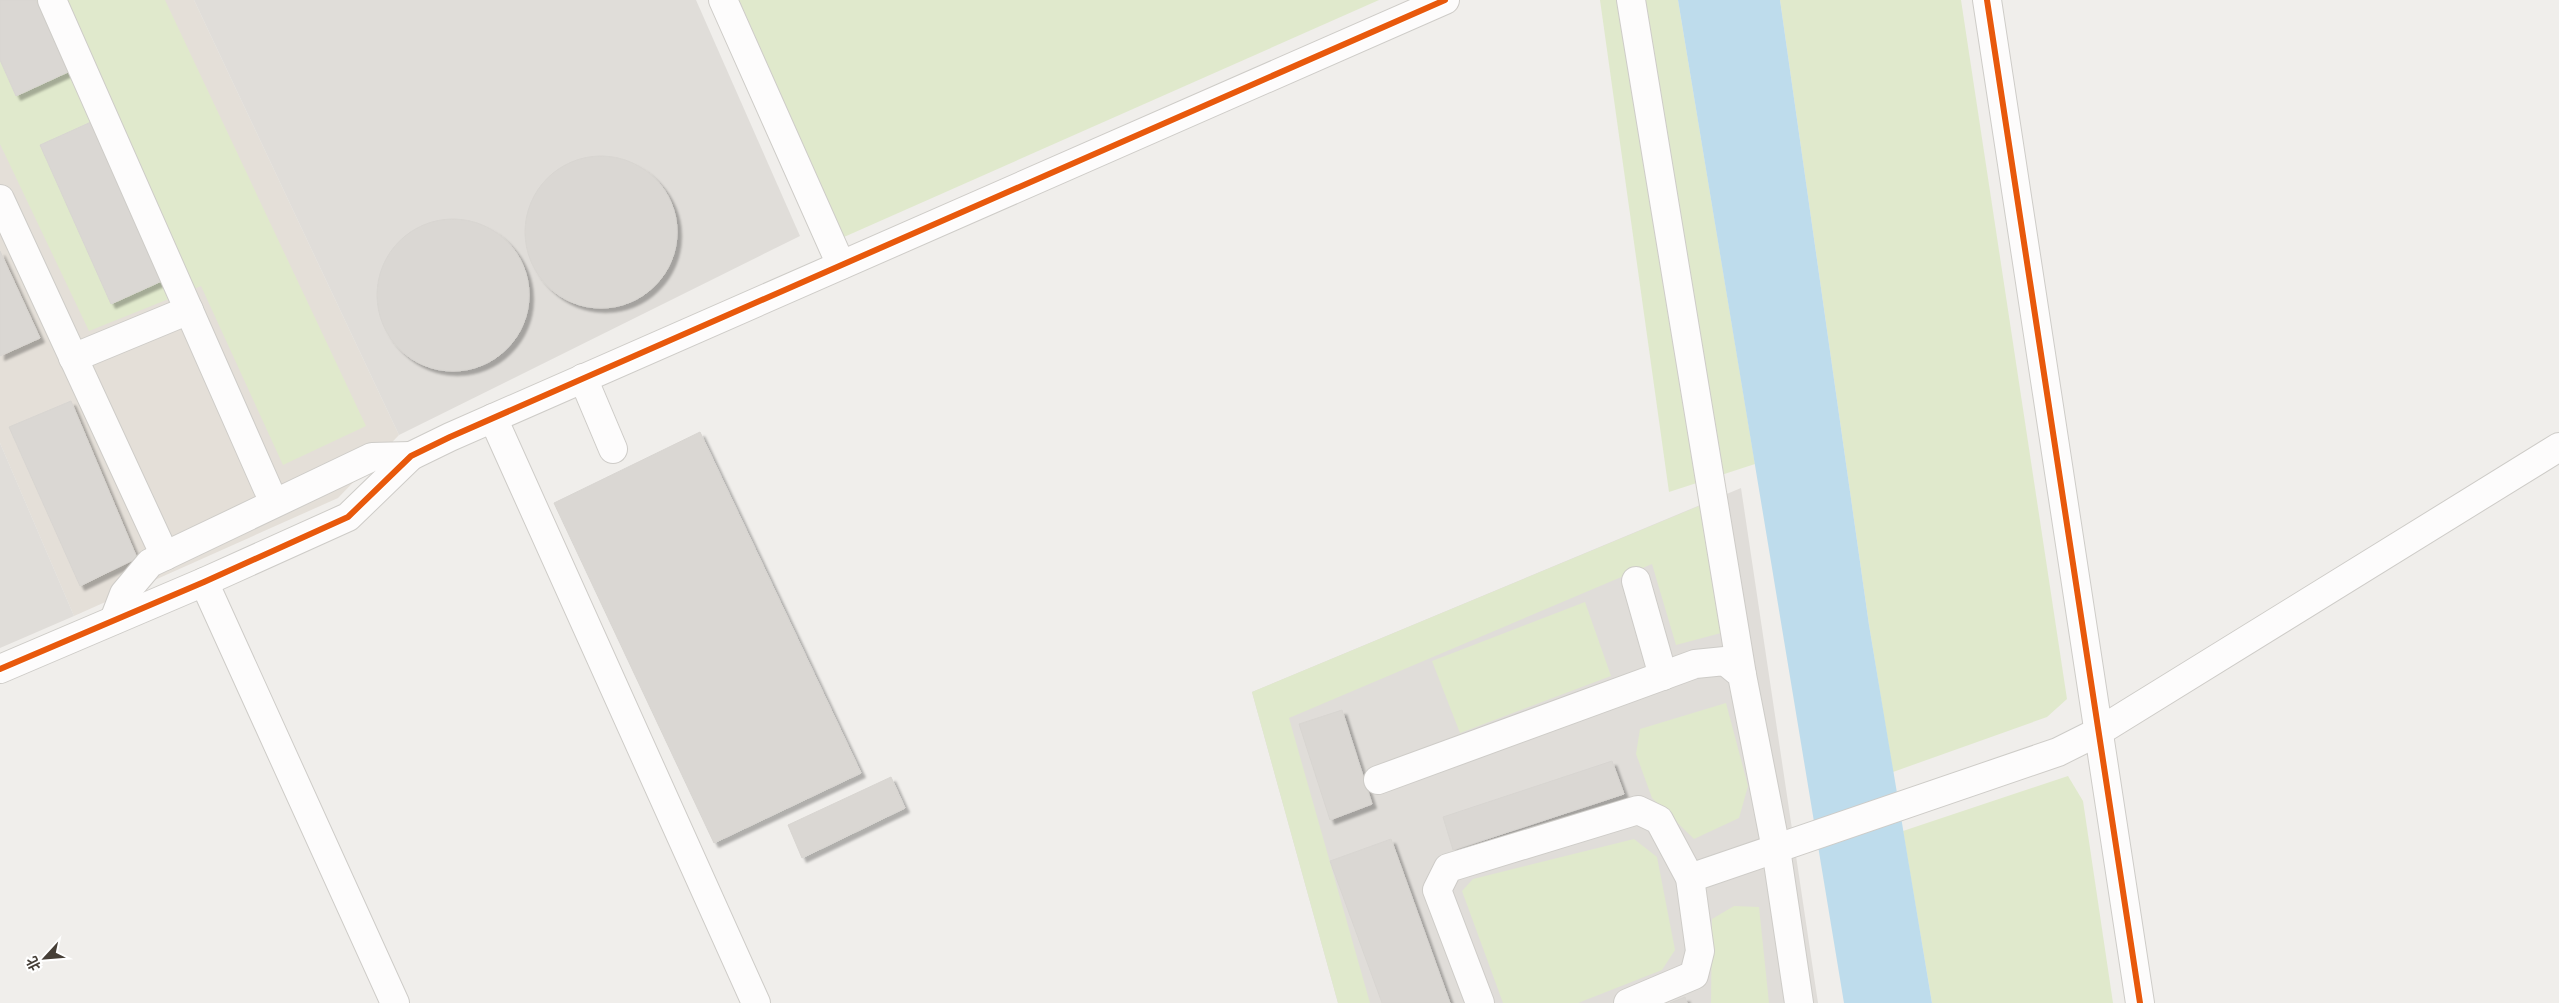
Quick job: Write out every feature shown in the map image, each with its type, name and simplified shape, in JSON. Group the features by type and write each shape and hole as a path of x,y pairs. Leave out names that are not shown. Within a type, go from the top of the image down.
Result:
{"street":[{"path":"52,0 274,503"},
{"path":"723,0 841,265"},
{"path":"0,669 204,582 348,517 411,456 492,418 1445,0"},
{"path":"1631,0 1742,675 1776,849 1799,1003"},
{"path":"1987,0 2140,1003"},
{"path":"0,199 165,556"},
{"path":"73,358 189,310"},
{"path":"583,378 613,449"},
{"path":"492,418 756,1003"},
{"path":"1690,878 2058,752 2098,732 2559,446"},
{"path":"114,620 124,594 150,562 372,457 411,456"},
{"path":"1636,581 1663,676"},
{"path":"204,582 395,1003"},
{"path":"1378,780 1695,664 1725,661 1742,675"},
{"path":"1480,1003 1437,890 1448,868 1638,810 1659,820 1690,878 1700,951 1694,975 1628,1003"}],"shaded area":[{"path":"0,0 194,0 399,435 338,498 74,616 0,443"},
{"path":"194,0 696,0 800,236 399,435"},
{"path":"0,443 74,616 0,648"},
{"path":"1741,488 1818,1003 1338,1003 1252,692"}],"green space":[{"path":"0,0 165,0 366,426 283,465 201,286 89,331 0,144"},
{"path":"739,0 1379,0 844,237"},
{"path":"1600,0 1678,0 1755,464 1669,492"},
{"path":"1780,0 1961,0 2067,699 2047,717 1893,772 1869,625"},
{"path":"1716,499 1736,629 1676,645 1652,564 1289,718 1370,1003 1338,1003 1252,692"},
{"path":"1585,602 1611,676 1460,733 1432,661"},
{"path":"1726,703 1748,786 1739,818 1694,839 1652,798 1636,754 1640,729"},
{"path":"2068,776 2083,801 2113,1003 1932,1003 1903,831"},
{"path":"1634,839 1657,857 1675,950 1662,970 1578,1003 1503,1003 1462,891 1473,879"},
{"path":"1734,906 1759,907 1769,1003 1711,1003 1712,919"}],"water":[{"path":"1678,0 1780,0 1869,625 1932,1003 1844,1003"}],"building":[{"path":"0,0 36,0 68,72 16,96 0,60"},
{"path":"91,122 164,280 111,304 40,145"},
{"path":"601,156 616,157 630,161 655,178 672,203 676,217 676,247 672,261 655,286 630,303 616,307 601,308 586,307 572,303 547,286 530,261 526,247 525,232 526,217 530,203 547,178 572,161 586,157"},
{"path":"453,219 468,220 482,224 507,241 524,266 528,280 528,310 524,324 507,349 482,366 468,370 453,371 438,370 424,366 399,349 382,324 378,310 377,295 378,280 382,266 399,241 424,224 438,220"},
{"path":"0,251 40,338 0,356"},
{"path":"71,401 137,558 80,586 9,427"},
{"path":"700,432 861,773 714,843 554,503"},
{"path":"1342,710 1372,804 1330,820 1299,724"},
{"path":"1612,761 1624,794 1453,850 1443,817"},
{"path":"891,777 905,808 802,858 788,825"},
{"path":"1391,839 1450,1003 1382,1003 1330,861"},
{"path":"1685,997 1687,1003 1670,1003"}],"cycle path":[{"path":"0,669 204,582 348,517 411,456 450,437 1445,0"},
{"path":"1987,0 2140,1003"}]}
